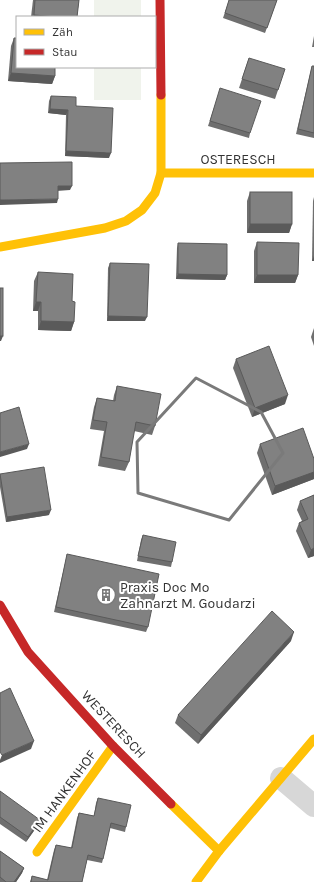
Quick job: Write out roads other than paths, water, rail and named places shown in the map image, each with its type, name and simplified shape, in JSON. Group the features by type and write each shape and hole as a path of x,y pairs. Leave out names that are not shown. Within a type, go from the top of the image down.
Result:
{"street":[{"path":"0,247 106,228 126,221 142,210 155,193 161,172 160,0"},
{"name":"OSTERESCH","path":"161,172 314,172"},
{"name":"WESTERESCH","path":"0,605 28,652 113,746 219,851"},
{"path":"196,882 219,851 314,739"},
{"name":"IM HANKENHOF","path":"37,852 113,746"},
{"path":"281,778 314,806"}],"place":[{"name":"Praxis Doc Mo Zahnarzt M. Goudarzi","path":"106,595"}]}
